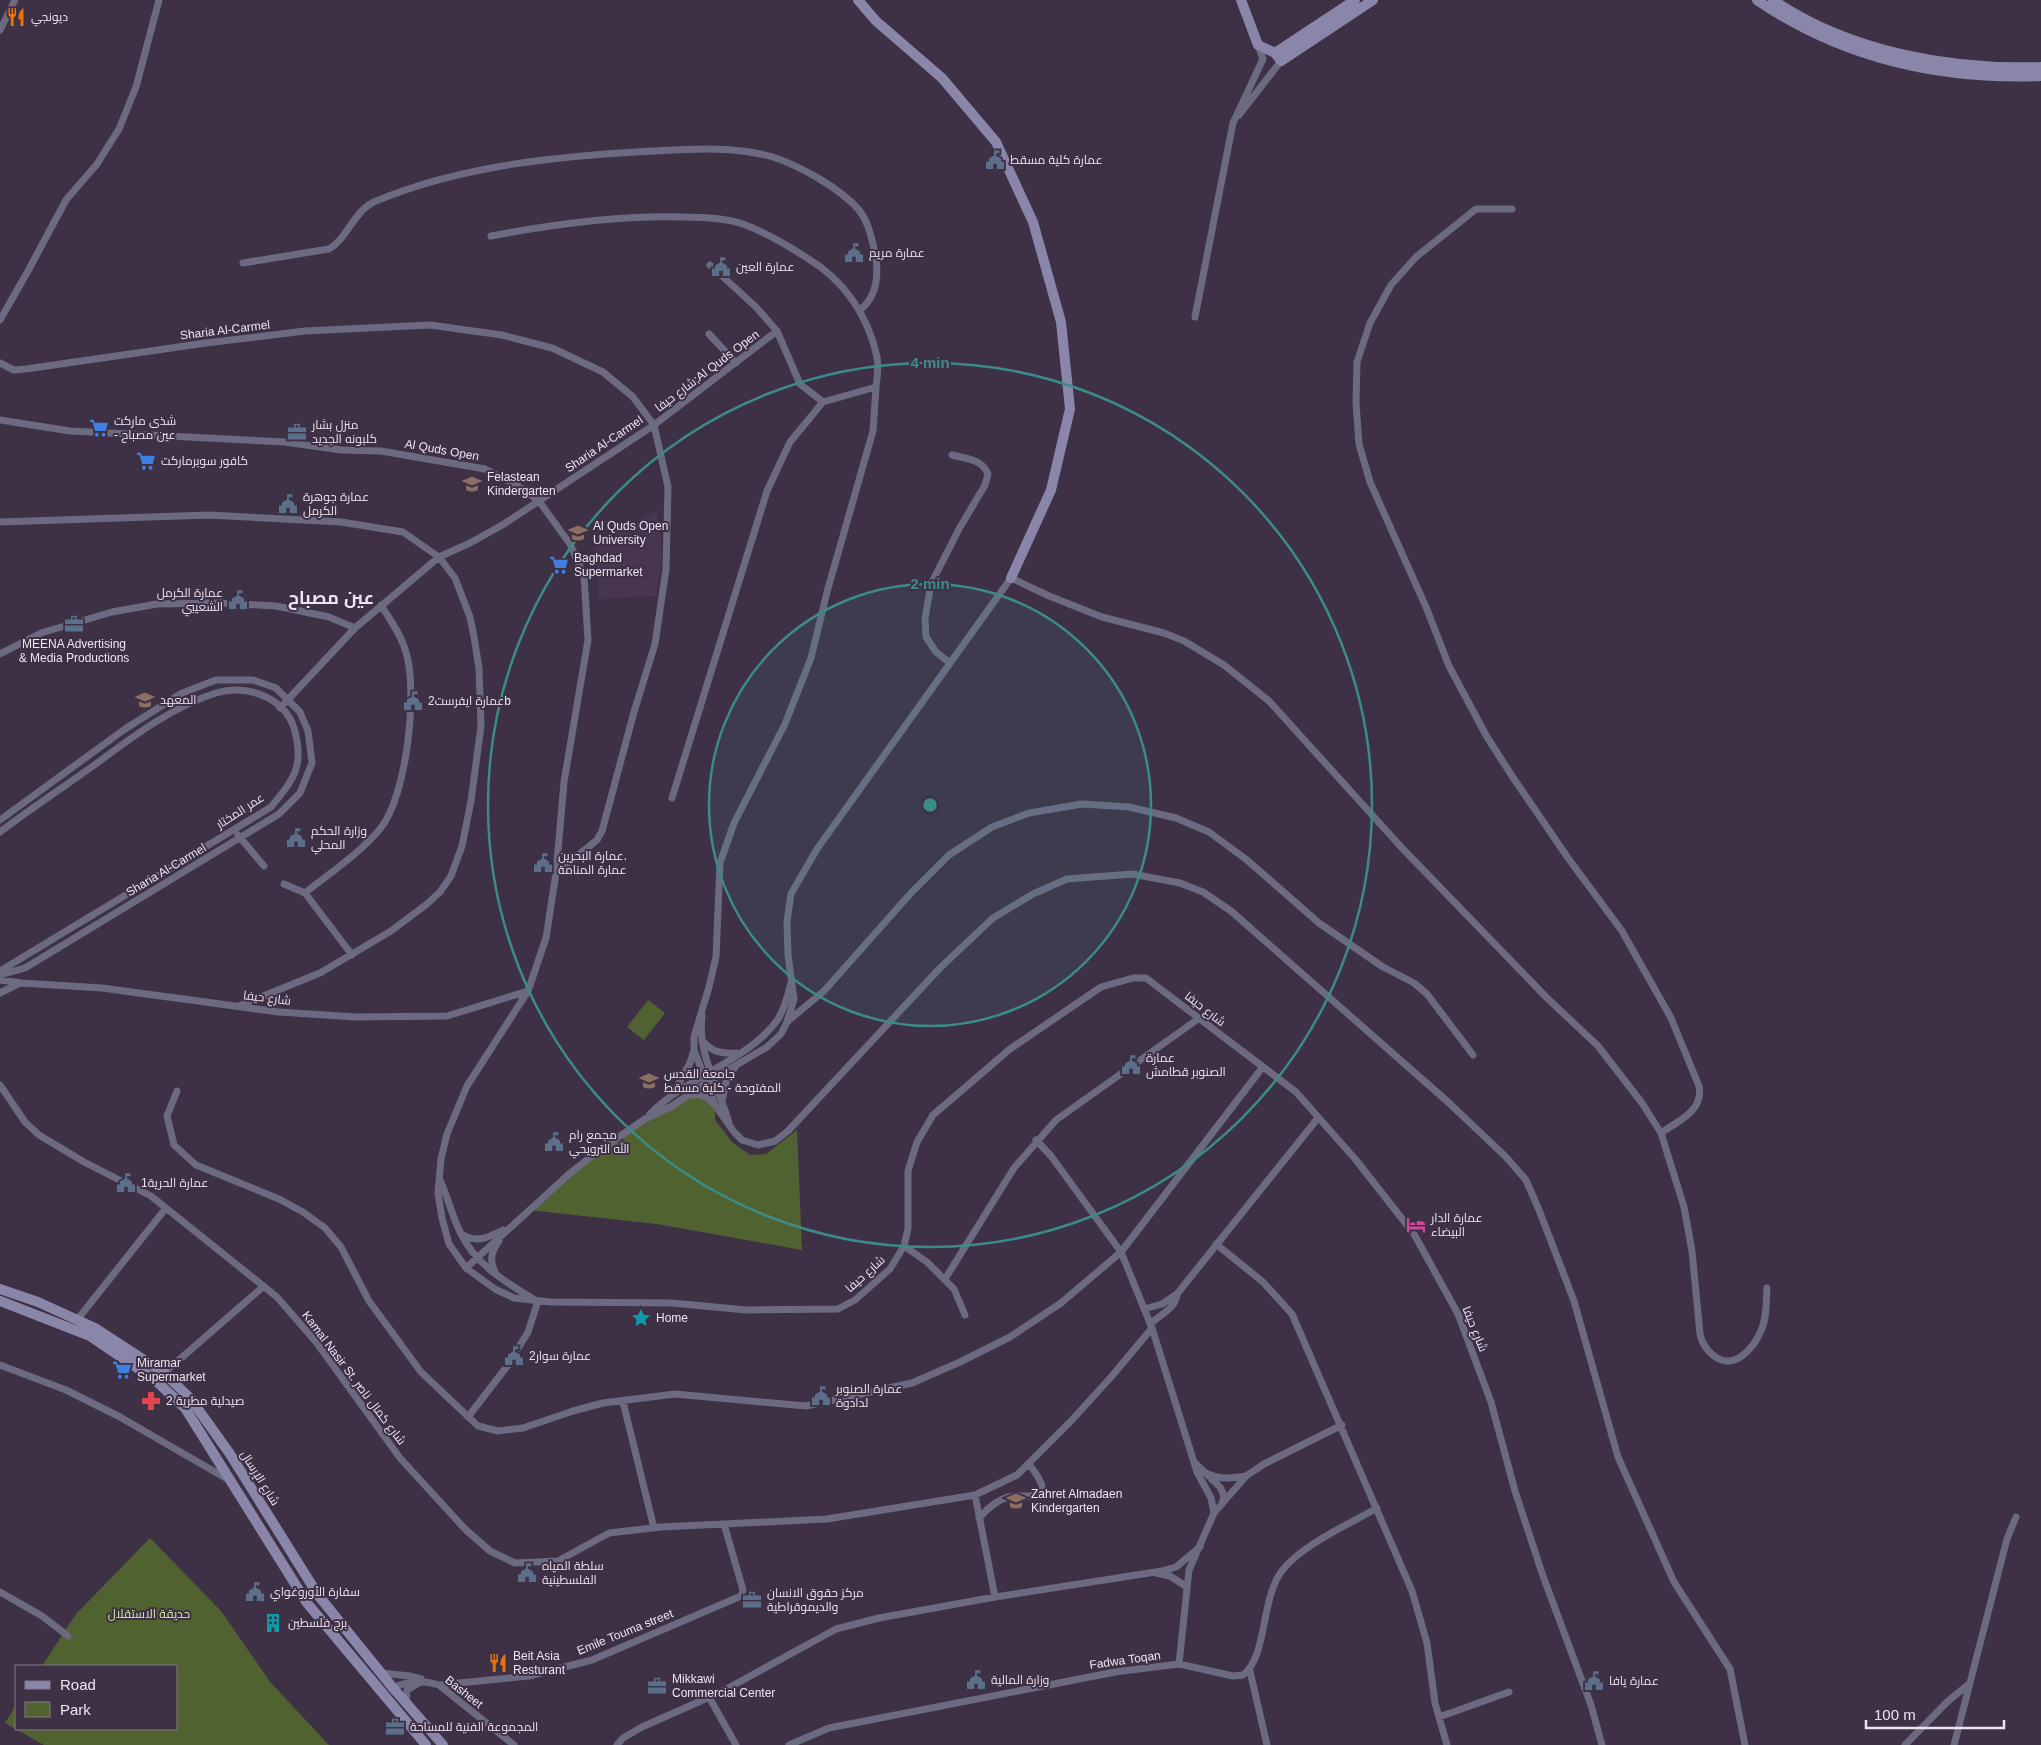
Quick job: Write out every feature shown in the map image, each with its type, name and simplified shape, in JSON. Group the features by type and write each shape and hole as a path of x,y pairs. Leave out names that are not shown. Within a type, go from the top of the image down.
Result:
{"street":[{"path":"0,30 15,0"},
{"path":"0,320 66,200 97,164 119,129 136,87 159,0"},
{"path":"671,1095 737,1065 767,1047 781,1034 788,1022 794,999 788,955 787,921 791,894 817,848 1011,578 1051,490 1070,409 1061,322 1033,222 996,142 942,78 876,22 858,0"},
{"path":"1195,318 1233,123 1263,59 1241,0"},
{"path":"1233,123 1278,57 1355,0"},
{"path":"1278,57 1373,0"},
{"path":"1757,0 1799,26 1859,52 1904,64 1938,70 2008,76 2041,76"},
{"path":"1773,0 1804,18 1862,44 1906,55 1939,61 2009,67 2041,67"},
{"path":"1258,45 1278,57"},
{"path":"243,263 329,249 338,244 358,216 373,202 410,189 487,168 609,154 692,149 742,151 772,157 793,165 838,191 860,211 870,230 875,251 877,274 872,298 860,310"},
{"path":"1512,209 1476,209 1416,257 1391,285 1370,323 1357,362 1356,403 1359,444 1370,482 1426,608 1449,666 1487,737 1568,858 1622,931 1671,1018 1699,1086 1700,1093 1699,1101 1690,1113 1661,1133"},
{"path":"490,236 542,227 610,219 662,216 704,217 742,224 771,237 819,265 838,282 866,320 877,359 873,432 827,592 811,658 785,724 734,823 720,863 716,957 694,1037 694,1050 687,1071 671,1095 646,1118"},
{"path":"710,265 756,307 777,332"},
{"name":"Sharia Al-Carmel","path":"0,363 14,370 26,369 305,331 430,325 502,335 552,348 603,372 633,397 654,425 539,501 470,543 439,557 355,628 280,708"},
{"name":"شارع حيفا;Al Quds Open","path":"556,874 597,840 602,831 634,712 655,644 666,569 668,487 654,425 777,332 800,384 823,402"},
{"path":"709,334 736,363"},
{"path":"672,798 767,491 790,442 823,402 876,387"},
{"name":"Al Quds Open","path":"0,420 70,431 285,442 341,450 382,451 485,469 518,486 539,501 570,544 584,576 588,640 564,782 556,874 546,938"},
{"path":"950,663 936,652 926,637 925,619 931,584 959,529 985,485 988,474 985,467 977,461 952,455"},
{"path":"0,522 208,515 341,522 403,532 439,557 455,578 470,617 479,668 481,726 471,801 462,846 451,876 440,892 428,904 410,918 352,955 320,973 239,1006"},
{"path":"1011,578 1049,596 1102,617 1164,633 1184,641 1224,665 1269,701 1409,854 1546,997 1598,1046 1642,1102 1661,1133 1684,1207 1692,1250 1700,1334 1702,1344 1709,1352 1720,1360 1729,1362 1746,1353 1761,1331 1765,1317 1767,1288"},
{"path":"0,654 41,633 112,612 157,604 220,603 276,606 329,617 355,628"},
{"path":"305,893 362,847 386,820 396,800 408,737 412,678 406,651 399,634 381,605"},
{"name":"Sharia Al-Carmel","path":"0,820 126,729 182,693 216,680 253,680 276,688 300,712 308,731 312,763 300,794 279,814 25,968 0,973"},
{"name":"عمر المختار","path":"0,832 132,738 186,705 219,692 247,690 269,697 291,718 298,749 298,766 287,787 271,807 0,973"},
{"path":"788,1022 824,991 911,893 949,855 992,827 1029,813 1082,804 1129,807 1176,818 1209,832 1247,860 1319,923 1383,967 1414,983 1427,994 1473,1055"},
{"path":"232,830 241,837 264,866"},
{"path":"694,1050 729,1126 742,1140 758,1145 775,1141 940,968 993,918 1032,894 1067,879 1132,874 1180,884 1202,892 1231,911 1448,1102 1506,1157 1526,1180 1574,1301 1618,1457 1674,1582 1730,1669 1745,1745"},
{"path":"284,884 305,893 352,955"},
{"name":"شارع حيفا","path":"546,938 528,991 467,1086 447,1134 441,1159 438,1194 449,1244 466,1268 495,1289 514,1298 538,1301 672,1303 746,1310 838,1309 855,1300 890,1269 904,1246 908,1229 908,1172 917,1142 933,1115 1010,1050 1101,987 1133,978 1146,978 1296,1092 1356,1160 1414,1234 1458,1314 1491,1402 1515,1491 1542,1576 1591,1705 1602,1745"},
{"path":"25,968 24,978 33,984"},
{"path":"710,1071 756,1043 769,1030 779,1017 787,1000 792,978"},
{"name":"شارع حيفا","path":"0,980 102,988 278,1012 356,1017 447,1016 528,991"},
{"path":"0,993 21,983"},
{"path":"466,1268 569,1174 597,1152 646,1118 685,1096 707,1079 710,1071 701,1038 703,1004"},
{"path":"945,1279 1014,1168 1036,1140 1056,1120 1198,1019"},
{"path":"701,1038 717,1052 726,1054 739,1053"},
{"path":"718,1103 726,1082 737,1065"},
{"path":"177,1090 167,1116 174,1145 196,1165 279,1199 303,1212 325,1228 341,1247 369,1301 421,1372 478,1426 498,1431 523,1428 572,1411 603,1403 675,1394 806,1406 912,1383 960,1362 1010,1337 1061,1303 1121,1252 1262,1068"},
{"name":"Kamal Nasir St. شارع كمال ناصر","path":"0,1084 25,1122 39,1135 84,1162 151,1196 277,1297 316,1342 400,1458 465,1529 490,1551 515,1563 558,1560 609,1533 654,1528 827,1519 975,1495 1017,1474 1083,1408 1160,1314 1170,1308 1177,1299 1177,1294 1318,1118"},
{"path":"685,1096 697,1094 718,1103"},
{"path":"1036,1140 1051,1156 1121,1252 1151,1326 1197,1472 1211,1498 1214,1514"},
{"name":"شارع حيفا","path":"440,1179 460,1232 477,1257 499,1279 538,1301"},
{"path":"77,1320 166,1208"},
{"path":"460,1232 468,1238 480,1239 489,1238 510,1227"},
{"path":"499,1279 490,1262 496,1243 510,1227"},
{"path":"1216,1244 1262,1282 1292,1314 1342,1425 1412,1591 1427,1643 1434,1703 1447,1745"},
{"path":"904,1246 927,1262 954,1289 965,1315"},
{"path":"164,1373 264,1286"},
{"name":"شارع الإرسال","path":"0,1289 38,1302 95,1328 164,1373 190,1398 216,1433 318,1594 393,1688 443,1745"},
{"path":"1144,1309 1162,1304 1177,1294"},
{"name":"شارع الإرسال","path":"0,1301 90,1336 155,1380 185,1408 307,1603 426,1745"},
{"path":"468,1417 508,1365 528,1332 538,1301"},
{"path":"0,1365 66,1390 231,1482"},
{"path":"623,1402 654,1528"},
{"path":"1179,1664 1189,1570 1214,1514 1246,1476 1264,1464 1342,1425"},
{"path":"1194,1462 1220,1487 1224,1496 1222,1505"},
{"path":"979,1518 987,1508 1008,1497 1036,1495 1043,1490 1042,1484 1028,1464"},
{"path":"1207,1474 1217,1478 1231,1479 1246,1476"},
{"path":"975,1495 995,1597"},
{"path":"1267,1745 1250,1670 1255,1663 1270,1595 1280,1574 1302,1552 1377,1508"},
{"path":"1954,1745 2007,1539 2016,1517"},
{"name":"Emile Touma street","path":"439,1685 529,1676 592,1660 741,1596 743,1590 724,1524"},
{"path":"617,1745 623,1738 642,1727 709,1697 836,1630 879,1618 1176,1567 1200,1547"},
{"path":"1151,1572 1170,1576 1187,1587"},
{"path":"0,1592 42,1616 68,1636"},
{"name":"Fadwa Toqan","path":"789,1745 828,1728 1115,1672 1179,1664 1233,1676 1244,1675 1250,1670"},
{"path":"381,1673 410,1676 424,1680"},
{"path":"406,1703 405,1695 407,1690 424,1680"},
{"name":"Basheet","path":"393,1688 401,1684 424,1680 439,1685 514,1745"},
{"path":"1904,1745 1969,1683"},
{"path":"1439,1717 1509,1692"},
{"path":"709,1697 736,1745"}],"shaded area":[{"path":"658,509 662,560 656,596 599,599 594,548"}],"green space":[{"path":"648,1000 665,1013 644,1040 627,1027"},
{"path":"685,1096 711,1100 715,1105 715,1120 732,1142 750,1155 766,1154 797,1130 802,1250 657,1224 528,1210 581,1164"},
{"name":"حديقة الاستقلال","path":"150,1538 221,1611 271,1683 329,1745 44,1745 17,1730 178,1730 178,1665 43,1665 76,1614"},
{"name":"حديقة الاستقلال","path":"15,1707 15,1729 5,1723"}],"place":[{"name":"ديونجي","path":"16,17"},
{"name":"عمارة كلية مسقط","path":"995,160"},
{"name":"عمارة مريم","path":"854,253"},
{"name":"عمارة العين","path":"721,267"},
{"name":"شذى ماركت - عين مصباح","path":"99,428"},
{"name":"منزل بشار كلبونه الجديد","path":"297,432"},
{"name":"كافور سوبرماركت","path":"146,461"},
{"name":"Felastean Kindergarten","path":"472,484"},
{"name":"عمارة جوهرة الكرمل","path":"288,504"},
{"name":"Al Quds Open University","path":"578,533"},
{"name":"Baghdad Supermarket","path":"559,565"},
{"name":"عمارة الكرمل الشعيبي","path":"238,600"},
{"name":"MEENA Advertising & Media Productions","path":"74,624"},
{"name":"المعهد","path":"145,700"},
{"name":"عمارة ايفرست2b","path":"413,701"},
{"name":"وزارة الحكم المحلي","path":"296,838"},
{"name":"عمارة البحرين. عمارة المنامة","path":"543,863"},
{"name":"عمارة الصنوبر قطامش","path":"1131,1065"},
{"name":"جامعة القدس المفتوحة - كلية مسقط","path":"649,1081"},
{"name":"مجمع رام الله الترويحي","path":"554,1142"},
{"name":"عمارة الحرية1","path":"126,1183"},
{"name":"عمارة الدار البيضاء","path":"1416,1225"},
{"name":"Home","path":"641,1318"},
{"name":"عمارة سوار2","path":"514,1356"},
{"name":"Miramar Supermarket","path":"122,1370"},
{"name":"عمارة الصنوبر لدادوة","path":"821,1396"},
{"name":"صيدلية مطرية 2","path":"151,1401"},
{"name":"Zahret Almadaen Kindergarten","path":"1016,1501"},
{"name":"سلطة المياه الفلسطينية","path":"527,1573"},
{"name":"سفارة الأوروغواي","path":"255,1592"},
{"name":"مركز حقوق الانسان والديموقراطية","path":"752,1600"},
{"name":"برج فلسطين","path":"273,1623"},
{"name":"Beit Asia Resturant","path":"498,1663"},
{"name":"وزارة المالية","path":"976,1680"},
{"name":"عمارة يافا","path":"1594,1681"},
{"name":"Mikkawi Commercial Center","path":"657,1686"},
{"name":"المجموعة الفنية للمساحة","path":"395,1727"}],"district":[{"name":"عين مصباح","path":"331,598"}]}
